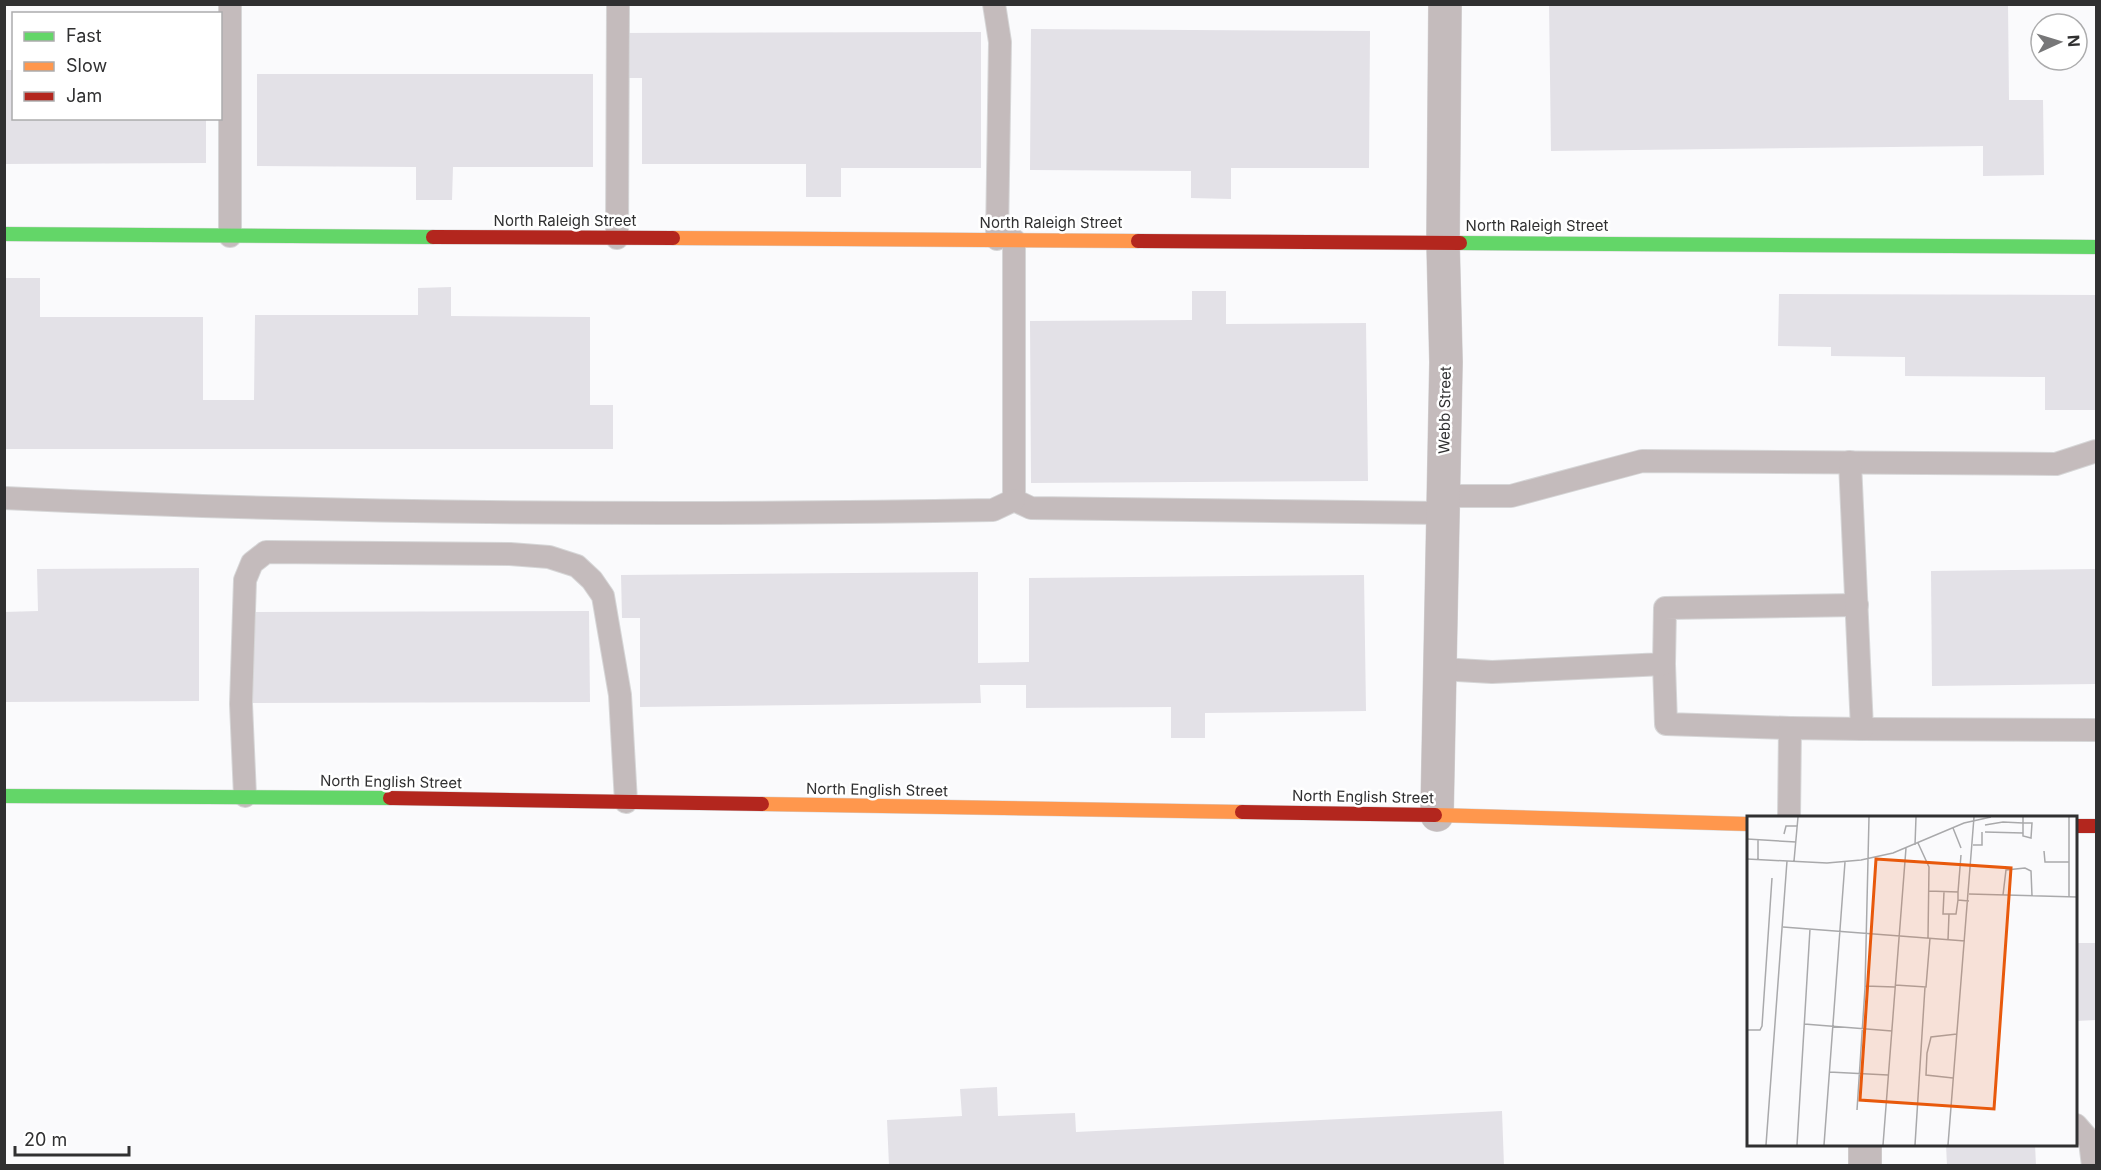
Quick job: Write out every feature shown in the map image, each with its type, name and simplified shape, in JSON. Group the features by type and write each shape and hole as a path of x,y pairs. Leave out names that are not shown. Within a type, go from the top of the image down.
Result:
{"street":[{"name":"Webb Street","path":"1437,815 1446,362 1443,242 1445,4"},
{"name":"North Raleigh Street","path":"4,234 2097,247"},
{"name":"North English Street","path":"4,796 244,796 1437,815 1747,824"},
{"path":"2077,826 2097,826"},
{"path":"1864,1146 1865,1166"}],"lane":[{"path":"230,4 230,236"},
{"path":"617,237 618,4"},
{"path":"994,4 1000,42 1014,500"},
{"path":"1014,500 1031,508 1443,505 1511,496 1642,461 2056,464 2097,451"},
{"path":"1850,462 1862,729"},
{"path":"4,498 172,506 812,513 993,510 1014,500"},
{"path":"244,796 242,636 245,580 252,563 266,552 451,553 549,557 577,566 592,580 603,596 614,648 626,802"},
{"path":"1857,605 1665,608 1666,724 1790,728 2097,730"},
{"path":"1440,669 1492,672 1664,664"},
{"path":"1789,816 1790,728"},
{"path":"2077,1126 2090,1141 2093,1166"}],"building":[{"path":"1549,4 2008,4 2009,100 2043,100 2044,175 1983,176 1983,146 1551,151"},
{"path":"1031,29 1370,31 1369,168 1231,168 1231,199 1191,198 1191,171 1030,170"},
{"path":"981,32 981,168 841,168 841,197 806,197 806,164 642,164 642,78 620,78 620,33"},
{"path":"4,70 12,70 12,120 206,120 206,163 4,164"},
{"path":"257,74 593,74 593,167 453,167 452,200 416,200 416,167 257,166"},
{"path":"4,278 40,278 40,317 203,317 203,400 254,400 255,315 418,315 418,288 451,287 451,316 590,317 590,405 613,405 613,449 4,449"},
{"path":"1192,291 1226,291 1226,324 1366,323 1368,481 1031,483 1030,321 1192,320"},
{"path":"1779,294 2096,295 2096,410 2045,410 2045,377 1905,376 1905,357 1831,356 1831,347 1778,346"},
{"path":"199,568 199,701 4,702 4,612 38,611 37,569"},
{"path":"2096,569 2096,684 1932,686 1931,571"},
{"path":"978,572 978,663 1029,662 1029,578 1364,575 1366,711 1205,713 1205,738 1171,738 1171,707 1026,708 1026,685 980,685 981,703 640,707 640,618 622,618 621,575"},
{"path":"589,611 590,702 251,703 251,612"},
{"path":"2077,943 2096,943 2096,1020 2077,1021"},
{"path":"997,1087 998,1116 1075,1113 1076,1132 1502,1111 1504,1166 889,1166 887,1120 962,1116 960,1089"},
{"path":"1946,1146 2035,1146 2036,1166 1947,1166"}],"traffic: fast":[{"path":"4,234 433,237"},
{"path":"1460,243 2096,247"},
{"path":"4,796 390,798"}],"traffic: slow":[{"path":"673,238 1138,241"},
{"path":"762,804 1242,812"},
{"path":"1435,815 1747,824"}],"traffic: jam":[{"path":"433,237 673,238"},
{"path":"1138,241 1460,243"},
{"path":"390,798 762,804"},
{"path":"1242,812 1435,815"},
{"path":"2077,826 2096,826"}]}
